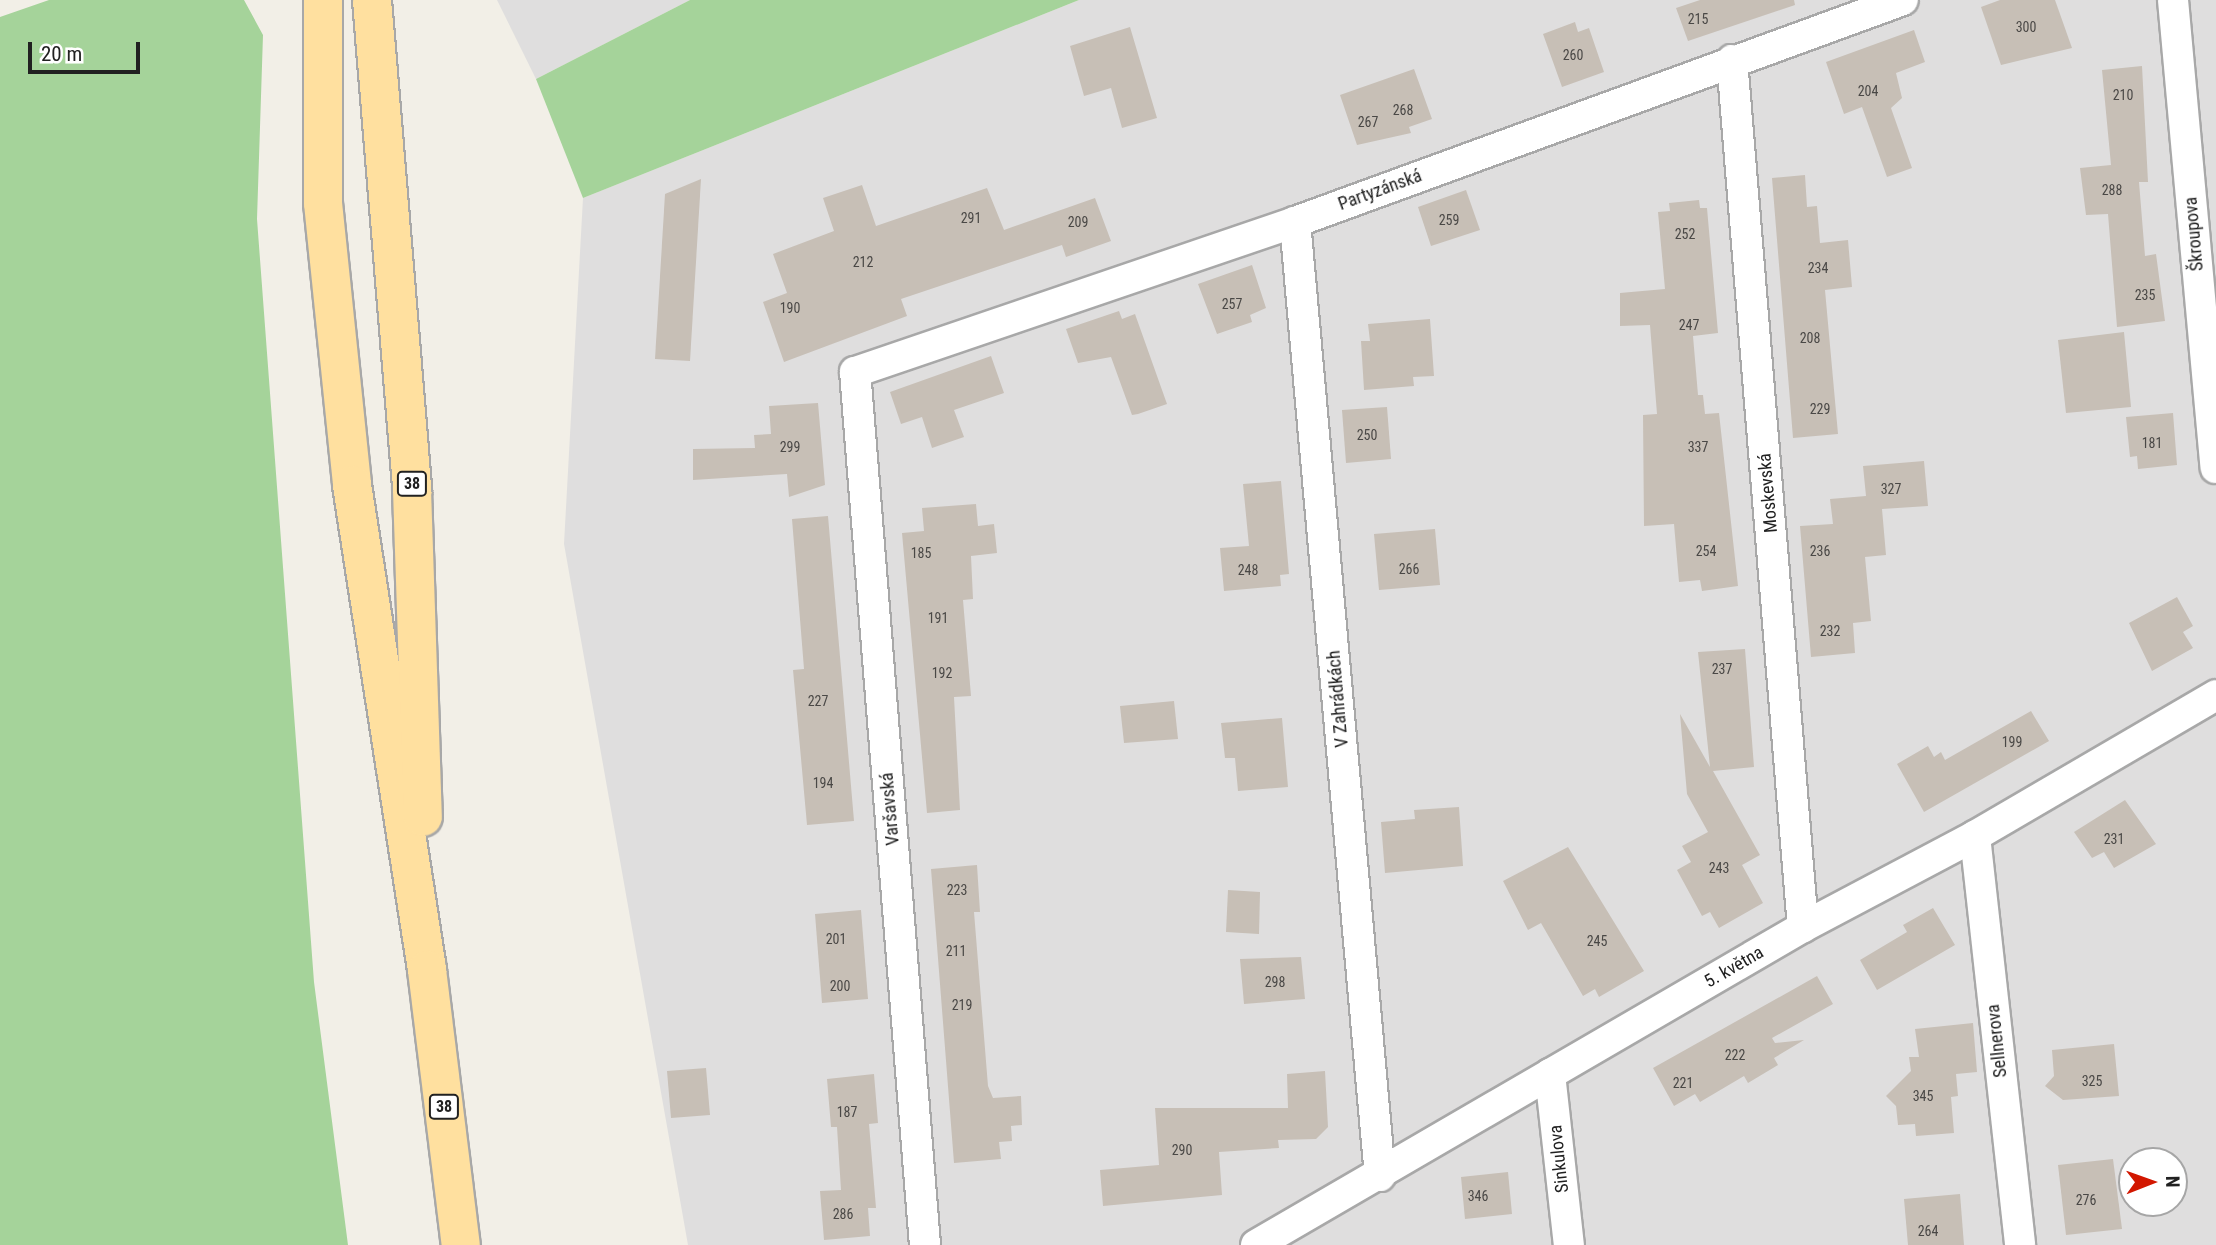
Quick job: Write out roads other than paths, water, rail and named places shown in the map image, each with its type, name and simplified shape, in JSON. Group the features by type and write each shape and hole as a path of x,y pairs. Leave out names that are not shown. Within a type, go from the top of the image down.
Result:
{"main road":[{"path":"299,0 324,220"},
{"name":"38","path":"323,0 324,220 367,594 427,970 461,1245"},
{"name":"38","path":"372,0 412,490 427,970"}],"street":[{"name":"Partyzánská","path":"855,372 1295,222 1732,60 1903,0"},
{"name":"Škroupova","path":"2173,0 2216,467"},
{"name":"Moskevská","path":"1732,60 1803,927"},
{"name":"V Zahrádkách","path":"1295,222 1380,1176"},
{"name":"Varšavská","path":"855,372 925,1245"},
{"name":"5. května","path":"1256,1245 1380,1176 1803,927 1975,836 2216,695"},
{"name":"Sellnerova","path":"1975,836 2020,1245"},
{"name":"Sinkulova","path":"1550,1074 1569,1245"}]}
